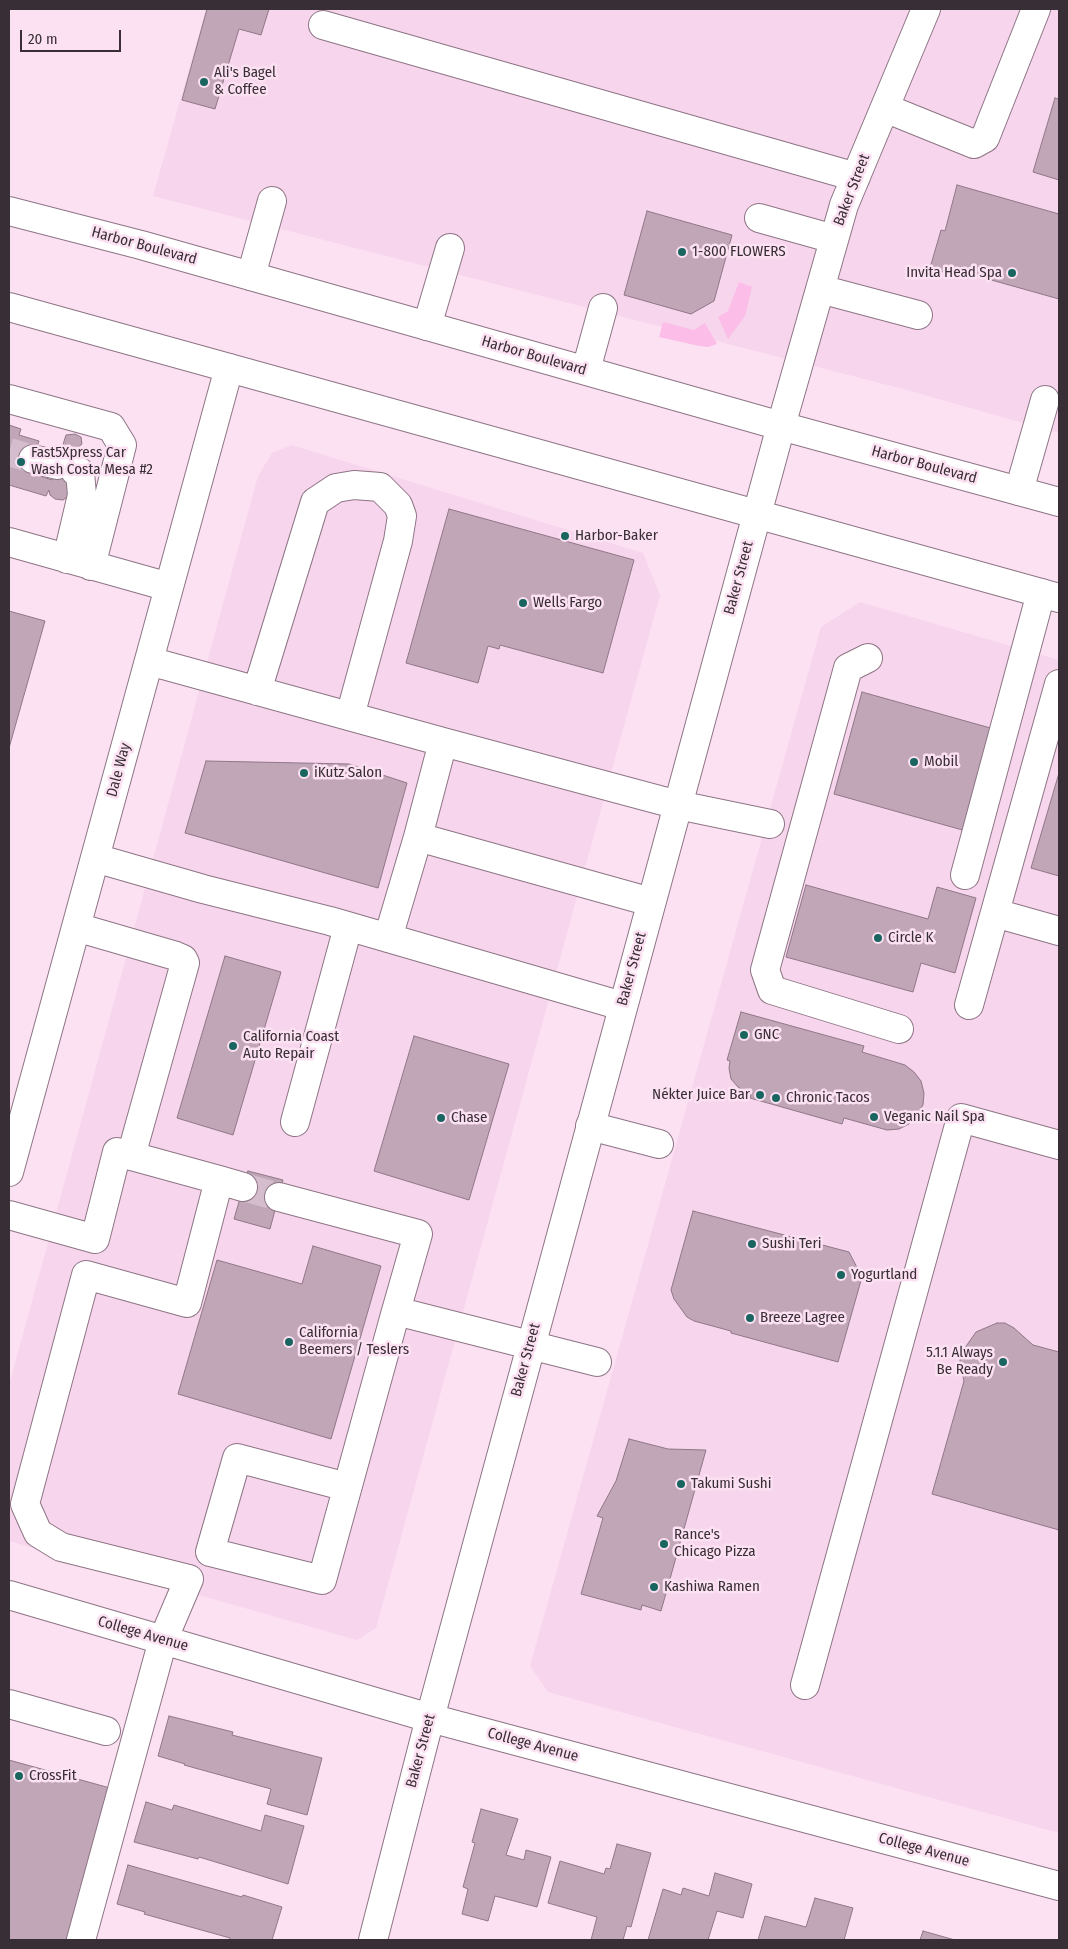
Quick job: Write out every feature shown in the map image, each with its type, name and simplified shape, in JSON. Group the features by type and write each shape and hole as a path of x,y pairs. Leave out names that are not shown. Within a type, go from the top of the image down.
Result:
{"main road":[{"path":"885,108 974,144 986,138 1036,9"},
{"name":"Baker Street","path":"372,1940 650,902 834,239 844,205 885,108 922,10"},
{"path":"323,25 856,177"},
{"path":"251,276 272,201"},
{"name":"Harbor Boulevard","path":"9,211 141,245 781,426 1059,502"},
{"path":"759,218 834,239"},
{"path":"427,326 450,248"},
{"path":"820,289 918,315"},
{"path":"9,307 1050,595 965,875"},
{"path":"586,370 603,308"},
{"name":"Dale Way","path":"9,1172 229,368"},
{"path":"9,398 111,427 122,445 79,562"},
{"path":"1019,491 1044,400"},
{"path":"55,465 80,472 82,495 79,562"},
{"path":"257,691 315,502 336,488 354,485 380,487 398,505 402,516 398,541 350,716"},
{"path":"9,542 169,588"},
{"path":"868,658 848,668 765,970 772,990 899,1029"},
{"path":"149,661 678,805 770,824"},
{"path":"969,1005 1059,684"},
{"path":"388,938 418,837 443,742"},
{"path":"418,837 650,902"},
{"path":"95,858 388,938 622,1006"},
{"path":"995,913 1059,931"},
{"path":"76,927 176,956 186,963 131,1156"},
{"path":"295,1122 348,927"},
{"path":"805,1685 961,1118 1059,1145"},
{"path":"590,1126 658,1144"},
{"path":"81,1940 163,1640 189,1580 61,1547 38,1533 24,1504 117,1152 231,1184 187,1303 86,1275"},
{"path":"279,1197 418,1234 322,1580 210,1552 237,1458 347,1487"},
{"path":"9,1215 95,1239"},
{"path":"396,1311 597,1362"},
{"name":"College Avenue","path":"9,1595 430,1718 1059,1886"},
{"path":"9,1704 106,1731"}],"shaded area":[{"path":"206,9 1059,9 1059,433 903,389 153,196"},
{"path":"739,282 752,287 745,316 728,339 718,317 728,311"},
{"path":"663,322 694,330 705,323 717,344 708,347 699,346 659,337"},
{"path":"292,445 643,553 660,595 376,1628 357,1640 9,1541 9,1385 258,476 272,453"},
{"path":"860,602 1059,660 1059,1833 548,1692 530,1666 821,627"}],"building":[{"path":"207,9 269,9 261,35 239,29 215,109 182,100"},
{"path":"1055,98 1059,99 1059,180 1033,172"},
{"path":"957,185 1059,214 1059,299 970,274 968,279 930,268 941,230 945,231"},
{"name":"1-800 FLOWERS","path":"647,211 732,235 714,301 691,314 624,295"},
{"name":"Fast5Xpress Car Wash Costa Mesa #2","path":"9,425 21,429 19,435 39,441 29,472 52,480 66,435 75,434 81,437 82,444 75,450 78,451 76,456 79,457 69,496 63,500 55,499 50,495 49,490 46,496 9,485"},
{"name":"Wells Fargo","path":"449,509 634,560 603,673 500,645 499,649 488,646 478,683 406,663"},
{"path":"9,611 45,621 9,748"},
{"name":"Mobil","path":"862,692 994,729 966,831 834,794"},
{"path":"206,761 349,764 407,783 378,888 185,833"},
{"path":"1059,773 1059,876 1031,868"},
{"name":"Circle K","path":"806,885 928,919 937,887 976,898 955,973 921,963 913,992 786,957"},
{"path":"225,956 281,972 233,1135 177,1118"},
{"path":"741,1012 864,1046 862,1052 905,1065 921,1081 924,1093 923,1105 909,1124 899,1129 887,1130 844,1118 842,1124 750,1098 751,1095 738,1087 731,1079 730,1061 727,1060"},
{"name":"Chase","path":"414,1036 509,1064 469,1200 374,1171"},
{"path":"248,1171 283,1180 270,1229 234,1219"},
{"path":"693,1211 849,1252 862,1277 838,1362 731,1333 731,1331 694,1321 687,1317 674,1299 671,1290"},
{"path":"313,1246 381,1266 331,1439 178,1394 217,1260 302,1284"},
{"path":"997,1323 1005,1323 1014,1328 1033,1345 1059,1352 1059,1530 932,1494 964,1381 960,1355 976,1332"},
{"path":"629,1439 668,1449 706,1450 661,1611 642,1605 641,1610 581,1594 603,1518 597,1516 616,1481"},
{"path":"169,1716 233,1732 232,1735 322,1758 307,1815 267,1804 271,1789 158,1756"},
{"path":"9,1760 110,1788 67,1940 9,1940"},
{"path":"146,1802 172,1810 174,1805 261,1831 265,1815 304,1826 288,1884 199,1857 198,1859 134,1842"},
{"path":"481,1809 518,1819 506,1855 524,1860 526,1850 551,1857 537,1907 495,1896 488,1921 462,1914 468,1889 463,1887 475,1843 472,1842"},
{"path":"617,1844 651,1853 631,1927 627,1926 623,1940 591,1940 597,1917 548,1903 560,1861 604,1874 606,1868 610,1869"},
{"path":"128,1865 282,1907 272,1940 229,1940 230,1938 144,1914 145,1912 117,1904"},
{"path":"715,1873 752,1884 743,1918 717,1911 708,1940 648,1940 663,1889 681,1895 683,1888 709,1896"},
{"path":"815,1898 853,1908 844,1940 758,1940 765,1916 806,1927"},
{"path":"923,1931 955,1940 920,1940"}],"tunnel":[{"path":"9,452 33,459"},
{"path":"243,1187 279,1197"}],"place":[{"name":"Ali's Bagel & Coffee","path":"204,82"},
{"name":"1-800 FLOWERS","path":"682,252"},
{"name":"Invita Head Spa","path":"1012,273"},
{"name":"Fast5Xpress Car Wash Costa Mesa #2","path":"21,462"},
{"name":"Harbor-Baker","path":"565,536"},
{"name":"Wells Fargo","path":"523,603"},
{"name":"Mobil","path":"914,762"},
{"name":"iKutz Salon","path":"304,773"},
{"name":"Circle K","path":"878,938"},
{"name":"GNC","path":"744,1035"},
{"name":"California Coast Auto Repair","path":"233,1046"},
{"name":"Nékter Juice Bar","path":"760,1095"},
{"name":"Chronic Tacos","path":"776,1098"},
{"name":"Veganic Nail Spa","path":"874,1117"},
{"name":"Chase","path":"441,1118"},
{"name":"Sushi Teri","path":"752,1244"},
{"name":"Yogurtland","path":"841,1275"},
{"name":"Breeze Lagree","path":"750,1318"},
{"name":"California Beemers / Teslers","path":"289,1342"},
{"name":"5.1.1 Always Be Ready","path":"1003,1362"},
{"name":"Takumi Sushi","path":"681,1484"},
{"name":"Rance's Chicago Pizza","path":"664,1544"},
{"name":"Kashiwa Ramen","path":"654,1587"},
{"name":"CrossFit","path":"19,1776"}]}
